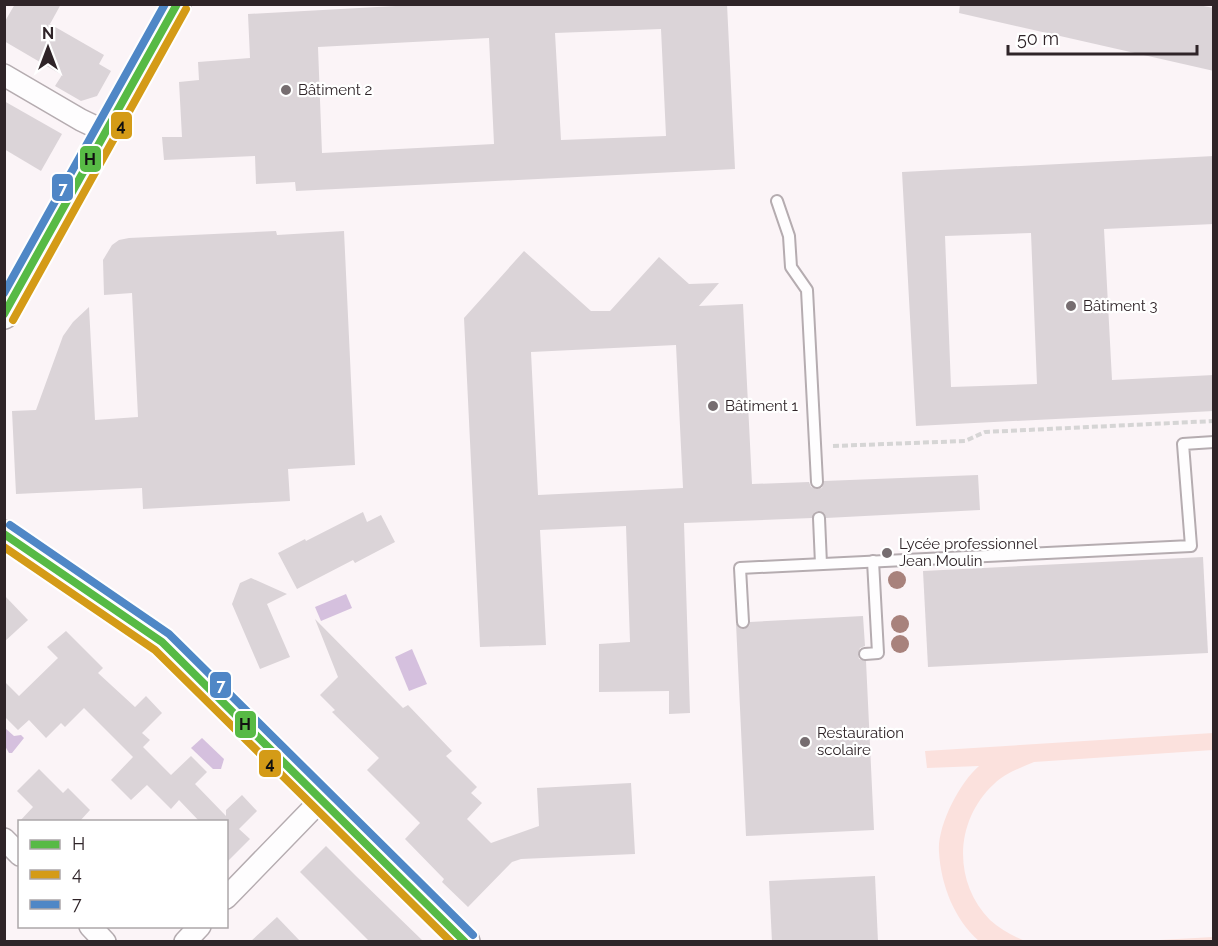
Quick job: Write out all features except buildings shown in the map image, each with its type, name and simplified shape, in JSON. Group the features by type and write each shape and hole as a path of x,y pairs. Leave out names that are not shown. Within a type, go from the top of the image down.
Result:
{"street":[{"path":"4,315 177,4"},
{"path":"4,75 106,132"},
{"path":"4,534 162,642 466,942"},
{"path":"228,896 322,799"},
{"path":"4,839 18,853"},
{"path":"91,928 105,942"}],"lane":[{"path":"777,201 789,236 791,267 807,290 817,482"},
{"path":"743,622 740,568 1191,546 1183,444 1214,442"},
{"path":"819,518 821,564"},
{"path":"865,654 878,653 873,561"}],"path":[{"path":"815,447 965,441 985,432 1214,421"}],"shaded area":[{"path":"346,594 352,608 321,621 315,607"},
{"path":"412,649 427,684 409,691 395,657"},
{"path":"5,728 14,736 21,735 24,738 12,753 9,753 5,746"},
{"path":"1213,733 1213,750 1034,762 998,780 981,799 972,815 963,851 964,869 969,887 990,920 1025,941 979,941 962,922 946,889 940,864 939,841 957,793 979,766 927,768 925,751"},
{"path":"202,738 224,759 221,769 213,769 191,748"},
{"path":"1213,937 1213,941 1142,941"}],"transit line":[{"name":"7","path":"4,293 165,4"},
{"name":"H","path":"4,314 177,4"},
{"name":"4","path":"13,320 186,9"},
{"name":"7","path":"10,525 169,634 473,935"},
{"name":"H","path":"4,534 162,642 465,942"},
{"name":"4","path":"4,547 155,650 451,942"}],"place":[{"name":"Bâtiment 2","path":"286,90"},
{"name":"Bâtiment 3","path":"1071,306"},
{"name":"Bâtiment 1","path":"713,406"},
{"name":"Lycée professionnel Jean Moulin","path":"887,553"},
{"name":"Restauration scolaire","path":"805,742"}]}
